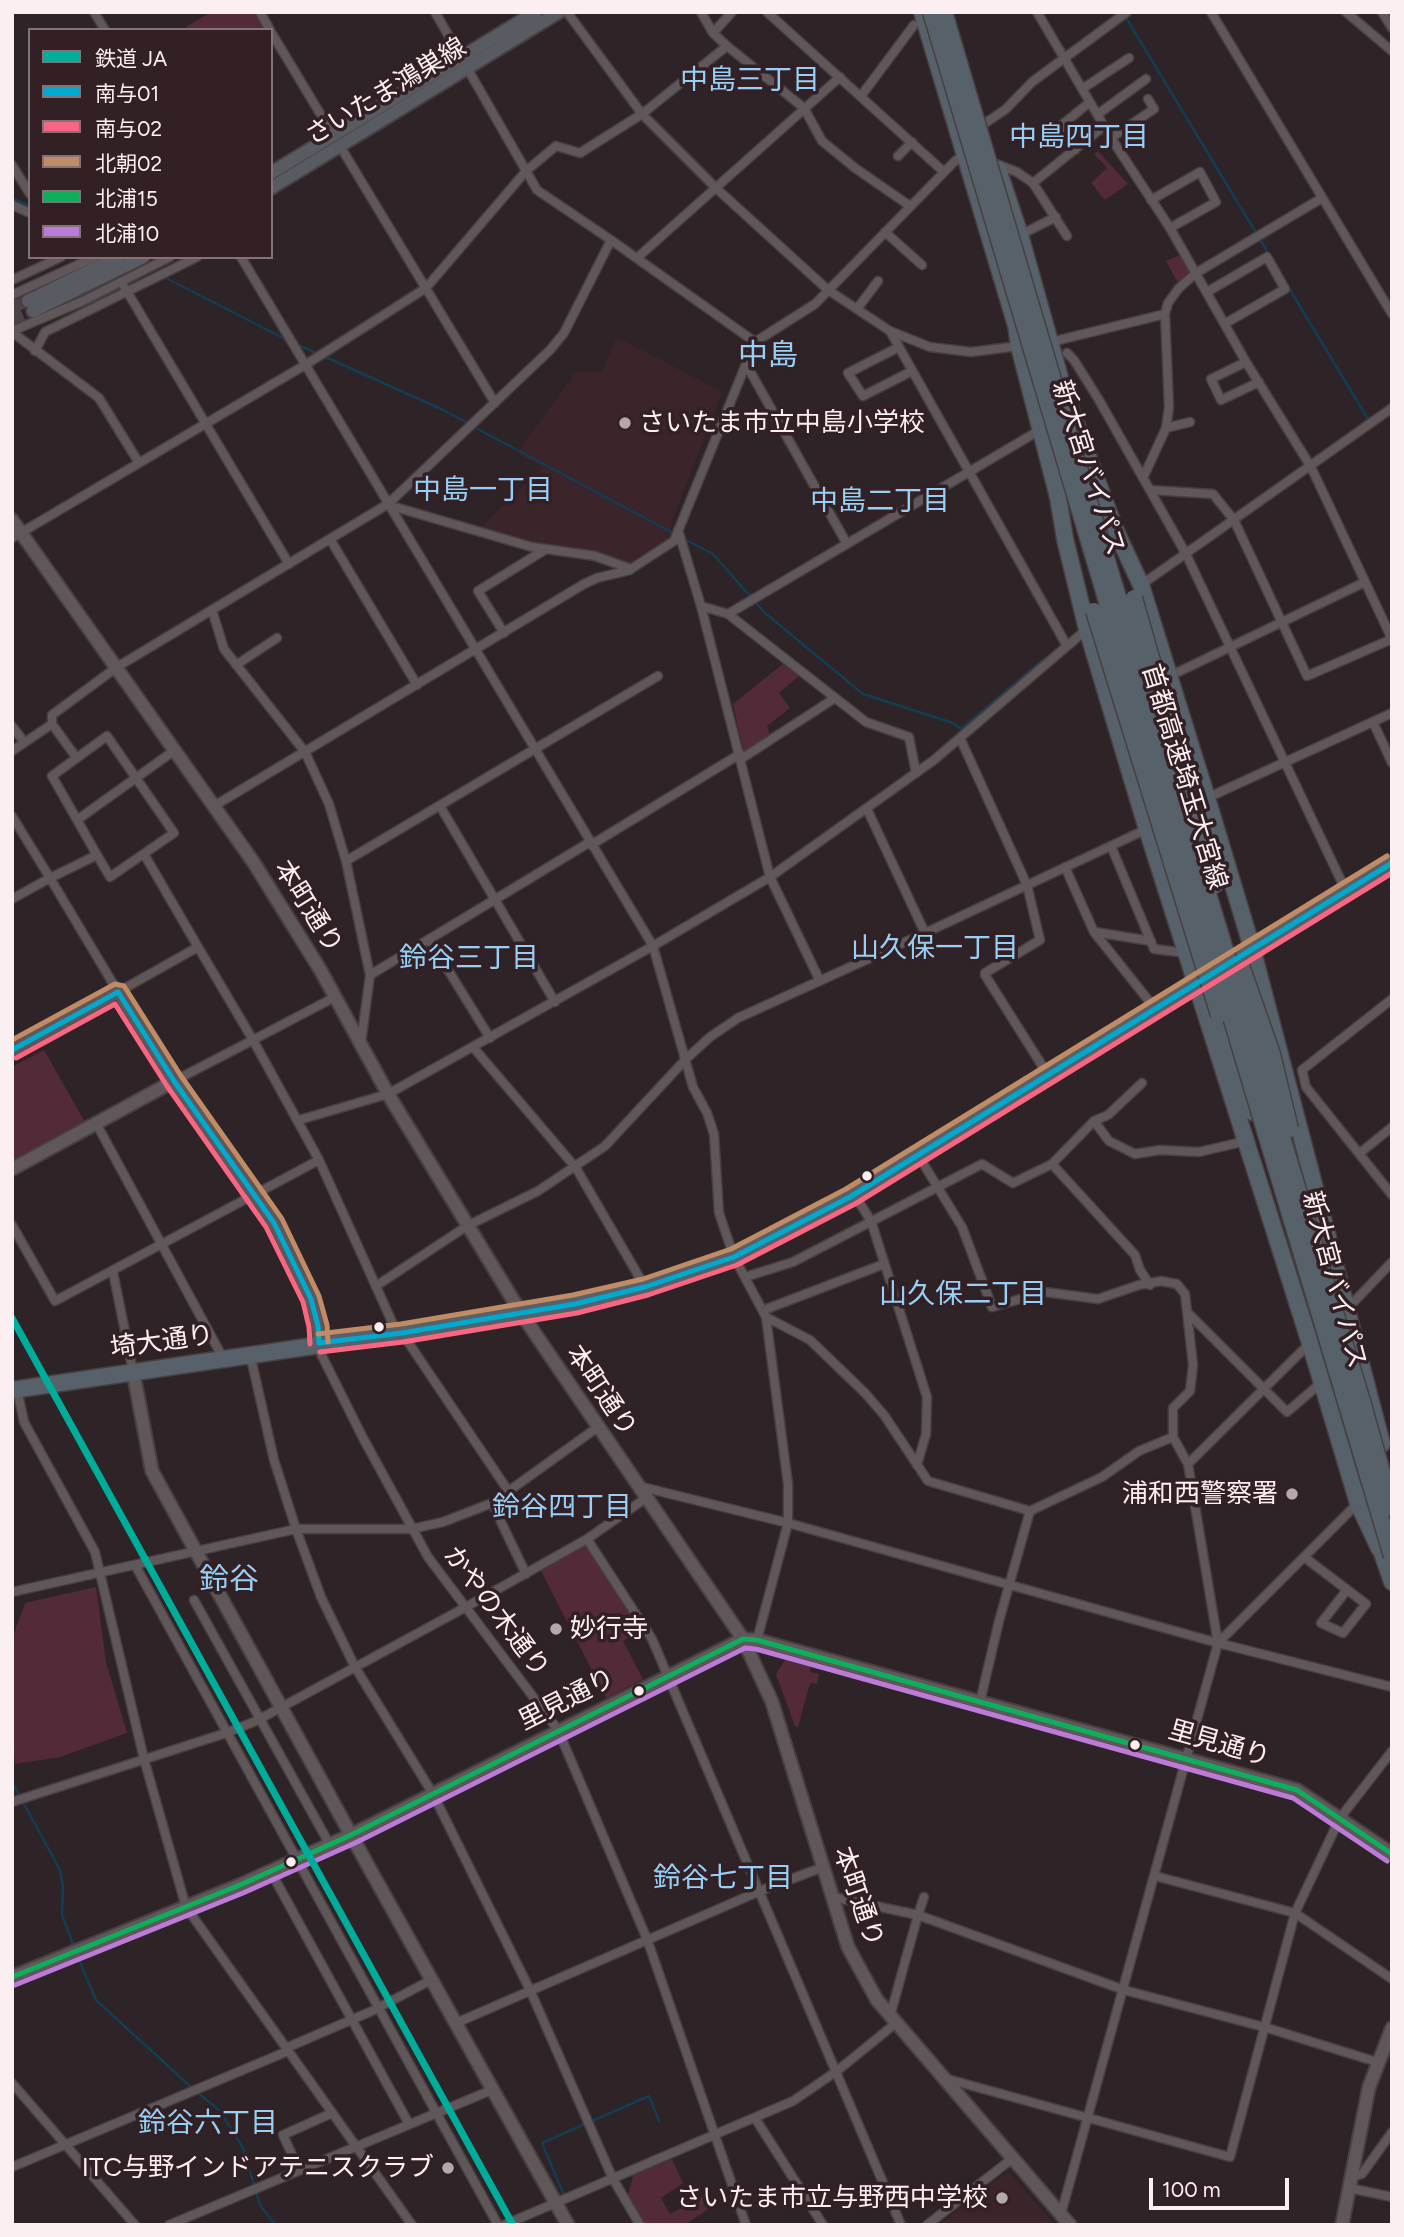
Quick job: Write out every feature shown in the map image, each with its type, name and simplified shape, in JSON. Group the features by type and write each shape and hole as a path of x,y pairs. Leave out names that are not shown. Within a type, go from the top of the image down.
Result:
{"highway":[{"name":"首都高速埼玉大宮線","path":"931,12 1269,1149 1385,1552"},
{"name":"首都高速埼玉大宮線","path":"944,12 1392,1508"},
{"name":"新大宮バイパス","path":"918,18 965,153 1016,324 1213,937 1051,342 951,12"},
{"path":"1016,324 1019,346 1058,497 1207,979 1256,1122 1269,1149"},
{"path":"1063,389 1170,676 1207,798 1252,948 1390,1473"},
{"path":"1058,497 1065,539 1087,629 1147,829 1322,1382 1361,1496 1385,1552 1392,1582"},
{"path":"1138,591 1232,940 1272,1054 1293,1144 1347,1332 1362,1401"},
{"name":"埼大通り","path":"14,1389 400,1333 575,1304 645,1287 734,1256 782,1234 854,1194 1392,863"},
{"name":"新大宮バイパス","path":"1361,1496 1293,1220 1229,990 1301,1217 1390,1473"}],"main road":[{"name":"さいたま鴻巣線","path":"464,64 536,12"},
{"name":"さいたま鴻巣線","path":"273,187 337,141 464,64 559,12"},
{"name":"さいたま鴻巣線","path":"273,172 337,141"},
{"path":"114,259 30,306 138,259"}],"street":[{"path":"94,12 104,28"},
{"path":"260,12 269,28"},
{"path":"435,12 537,190 755,342"},
{"path":"567,12 642,114 717,189 828,290 890,331 930,347 971,352 1019,346"},
{"path":"701,12 713,33 804,108 822,141 855,169 911,206"},
{"path":"713,33 732,12"},
{"path":"767,12 944,172"},
{"path":"1037,12 1111,138 1170,228 1246,362 1311,467 1392,639 1307,676 1234,520 1213,494 1150,490"},
{"path":"984,124 996,117 1031,82 1127,12"},
{"path":"1211,12 1392,314"},
{"path":"1346,12 1392,51"},
{"path":"1382,12 1392,28"},
{"path":"861,96 918,18"},
{"path":"273,34 495,403"},
{"path":"16,535 305,365 426,288 526,172 556,146 580,153 642,114 727,46"},
{"path":"1082,89 1129,58"},
{"path":"637,258 840,77"},
{"path":"1098,114 1146,79"},
{"path":"1111,138 1154,108 1148,99"},
{"path":"1075,150 1058,128 1090,102"},
{"path":"1033,183 1104,126"},
{"path":"898,156 912,142"},
{"path":"214,806 584,584 631,569 674,541 755,342 815,304 965,153"},
{"path":"996,163 1033,183 1067,236"},
{"path":"12,165 28,191"},
{"path":"1152,200 1200,172 1216,202 1170,228"},
{"path":"1143,478 1166,428 1169,407 1164,314 1168,303 1179,288 1196,274 1322,198"},
{"path":"12,205 28,212"},
{"path":"1020,235 1056,217"},
{"path":"885,232 922,265"},
{"path":"76,757 51,724 52,715 117,667 387,505 550,350 564,333 611,240"},
{"path":"1208,292 1267,257 1285,289 1226,323"},
{"path":"12,280 57,259"},
{"path":"69,259 74,268"},
{"path":"12,295 91,259"},
{"path":"139,463 99,398 12,332 166,259"},
{"path":"35,351 45,332 193,259"},
{"path":"242,259 653,946 693,1087 707,1113 714,1134 719,1213 734,1256 765,1313 788,1484 788,1523 757,1640"},
{"path":"857,309 878,281"},
{"path":"122,282 289,564"},
{"path":"1051,342 1164,314"},
{"path":"890,331 1067,646"},
{"path":"899,347 848,373 863,396 912,371"},
{"path":"1067,353 1087,380 1186,554 1346,891"},
{"path":"1246,362 1211,379 1221,400 1259,382"},
{"path":"746,364 847,544"},
{"path":"1138,591 1392,408"},
{"path":"1166,428 1190,422"},
{"path":"727,614 1040,430"},
{"path":"387,505 533,547 595,556 631,569"},
{"name":"本町通り","path":"12,520 16,535 117,667 286,912 388,1094 521,1313 743,1639 772,1702 848,1947 877,2000 1070,2225"},
{"path":"678,530 701,606 770,877 820,981"},
{"path":"330,539 417,685"},
{"path":"504,633 478,591 546,549"},
{"path":"1170,676 1365,582"},
{"path":"701,606 727,614 866,722 909,737 916,773"},
{"path":"212,610 224,649 305,752 330,804 346,861 370,975 361,1043"},
{"path":"299,1120 388,1094 555,1002 770,877 916,773 1087,629"},
{"path":"236,665 277,638"},
{"path":"346,861 658,676"},
{"path":"370,975 835,698"},
{"path":"1207,798 1392,713"},
{"path":"1373,722 1392,763"},
{"path":"12,751 51,724"},
{"path":"12,726 24,742"},
{"path":"107,736 136,778 174,833 110,877 52,776 107,736"},
{"path":"960,738 1027,885 1039,943 985,975 1048,1075"},
{"path":"77,820 175,750"},
{"path":"440,806 555,1002"},
{"path":"867,809 925,933"},
{"path":"12,816 174,1081 274,1223 310,1299 318,1326 319,1343"},
{"path":"376,1286 467,1226 538,1191 576,1168 605,1146 686,1059 710,1037 738,1018 1147,829"},
{"path":"1111,846 1154,950 1187,953"},
{"path":"144,854 299,1120 400,1333 509,1492"},
{"path":"12,899 97,855"},
{"path":"1065,867 1094,932 1149,1001"},
{"path":"1094,932 1151,941"},
{"path":"429,939 490,1038"},
{"path":"12,1050 198,947"},
{"path":"12,1169 335,997"},
{"path":"1392,999 1302,1070 1306,1087 1392,1195"},
{"path":"472,1047 576,1168 645,1287"},
{"path":"745,1277 793,1262 982,1164 1013,1183 1052,1164 1094,1121 1108,1115 1142,1083"},
{"path":"1094,1121 1109,1141 1135,1154 1160,1150 1199,1152 1246,1141"},
{"path":"96,1124 223,1358"},
{"path":"1360,1153 1392,1127"},
{"path":"918,1155 962,1227 992,1307 1045,1292 1098,1299 1139,1285 1161,1281 1177,1284 1185,1294 1193,1365 1190,1391 1173,1408 1173,1437 1188,1464 1218,1643 1061,2214"},
{"path":"12,1226 55,1301 319,1160"},
{"path":"1052,1164 1135,1255 1140,1270 1150,1284"},
{"path":"854,1194 871,1221 927,1397 926,1434 917,1465"},
{"path":"1347,1309 1392,1262"},
{"path":"765,1313 884,1264"},
{"path":"113,1272 152,1471 568,2225"},
{"path":"1187,1312 1287,1412 1322,1382"},
{"path":"765,1313 810,1340 865,1393 884,1415 928,1481 1030,1511 1102,1477 1139,1451 1173,1437"},
{"name":"かやの木通り","path":"319,1343 321,1354 428,1558 558,1730 647,1939 746,2225"},
{"path":"1188,1464 1310,1343"},
{"path":"250,1354 274,1460 321,1597 355,1667 433,1794 530,1990 613,2179 640,2225"},
{"path":"14,1389 23,1422 94,1552 144,1759 186,1907 412,2225"},
{"path":"12,1592 296,1529 411,1529 468,1514 509,1492 598,1427"},
{"path":"638,1486 788,1523 1218,1643 1392,1687"},
{"path":"1218,1643 1361,1496"},
{"path":"18,1800 226,1733 260,1719 526,1574 587,1539 646,1498"},
{"path":"492,1503 526,1574"},
{"path":"980,1702 1030,1511"},
{"path":"587,1539 652,1639 901,2225"},
{"path":"1304,1557 1366,1604 1343,1633 1321,1623 1347,1590"},
{"path":"135,1565 498,2225"},
{"path":"194,1600 330,1845"},
{"name":"里見通り","path":"12,1977 271,1872 351,1836 743,1639 757,1640 1297,1790 1392,1854"},
{"path":"947,2082 951,2080 1230,2157 1295,1913 1340,1818 1392,1751"},
{"path":"456,2023 647,1939 823,1867"},
{"path":"271,1872 409,2124"},
{"path":"1155,1876 1295,1913 1392,1979"},
{"path":"832,1897 918,1915 1124,1990 1264,2027 1377,2062"},
{"path":"504,2225 793,2101 837,2071 893,2019 924,1897"},
{"path":"12,2167 287,2049 378,2008 433,1979"},
{"path":"1342,2225 1364,2109 1377,2062 1390,2034"},
{"path":"12,2083 135,2225"},
{"path":"169,2225 494,2089"},
{"path":"299,2170 284,2135 332,2113"},
{"path":"755,2118 823,2225"},
{"path":"1350,2183 1362,2174 1392,2132"},
{"path":"927,2225 1013,2158"},
{"path":"1350,2183 1392,2197"}],"shaded area":[{"path":"211,12 256,12 265,28 187,28"},
{"path":"1098,151 1128,184 1105,200 1091,183 1107,168 1094,154"},
{"path":"1180,255 1189,271 1178,283 1166,261"},
{"name":"さいたま市立中島小学校","path":"617,337 722,392 671,524 672,537 628,567 479,529 543,467 517,453 576,372 601,372"},
{"path":"784,663 800,675 779,693 790,708 767,726 771,738 744,753 733,704"},
{"path":"44,1050 85,1122 12,1160 12,1067"},
{"path":"588,1543 643,1630 623,1641 643,1679 606,1698 540,1569"},
{"path":"96,1587 106,1662 127,1733 60,1757 15,1764 12,1739 12,1639 25,1603"},
{"path":"785,1660 811,1667 810,1672 819,1674 817,1684 810,1683 798,1727 795,1726 776,1674"},
{"path":"672,2159 683,2183 661,2198 670,2214 706,2195 712,2207 684,2225 645,2225 628,2195 633,2175"},
{"name":"さいたま市立与野西中学校","path":"1008,2171 1055,2225 939,2225"}],"waterway":[{"path":"1125,16 1270,256"},
{"path":"12,198 28,205"},
{"path":"168,279 287,340"},
{"path":"1284,280 1367,420"},
{"path":"296,344 468,423"},
{"path":"474,427 675,534"},
{"path":"684,539 713,554 765,613 863,694 953,723 961,729 1045,658"},
{"path":"12,1782 59,1868 63,1885 62,1915 75,1949"},
{"path":"77,1955 96,2000 192,2088"},
{"path":"197,2092 219,2110 243,2148 260,2205 275,2225"},
{"path":"563,2193 542,2143 649,2096 659,2121"}],"tunnel":[{"path":"12,307 28,301"},
{"path":"12,320 33,311"}],"rail line":[{"name":"JA","path":"12,1318 513,2225"}],"transit line":[{"name":"北朝02","path":"318,1334 401,1324 573,1295 643,1279 731,1249 846,1189 1387,856"},
{"name":"南与01","path":"319,1343 402,1333 575,1304 645,1287 734,1257 850,1197 1392,863"},
{"name":"南与02","path":"320,1352 403,1342 577,1313 648,1295 737,1265 855,1204 1392,873"},
{"name":"北朝02","path":"12,1040 115,984 124,986 181,1076 282,1219 319,1296 327,1325 328,1342"},
{"name":"南与01","path":"12,1050 118,992 174,1081 274,1223 311,1299 319,1343"},
{"name":"南与02","path":"16,1058 115,1004 167,1086 266,1227 303,1302 310,1344"},
{"name":"北浦15","path":"12,1977 240,1885 351,1835 743,1639 757,1640 1297,1790 1392,1854"},
{"name":"北浦10","path":"15,1985 243,1893 355,1843 745,1648 1293,1798 1387,1861"}],"place":[{"name":"さいたま市立中島小学校","path":"625,423"},
{"name":"浦和西警察署","path":"1292,1494"},
{"name":"妙行寺","path":"556,1629"},
{"name":"ITC与野インドアテニスクラブ","path":"448,2168"},
{"name":"さいたま市立与野西中学校","path":"1002,2198"}],"district":[{"name":"中島三丁目","path":"750,81"},
{"name":"中島四丁目","path":"1079,138"},
{"name":"中島","path":"768,356"},
{"name":"中島一丁目","path":"483,491"},
{"name":"中島二丁目","path":"880,502"},
{"name":"山久保一丁目","path":"935,949"},
{"name":"鈴谷三丁目","path":"469,959"},
{"name":"山久保二丁目","path":"963,1295"},
{"name":"鈴谷四丁目","path":"562,1508"},
{"name":"鈴谷","path":"229,1580"},
{"name":"鈴谷七丁目","path":"723,1879"},
{"name":"鈴谷六丁目","path":"208,2124"}]}
